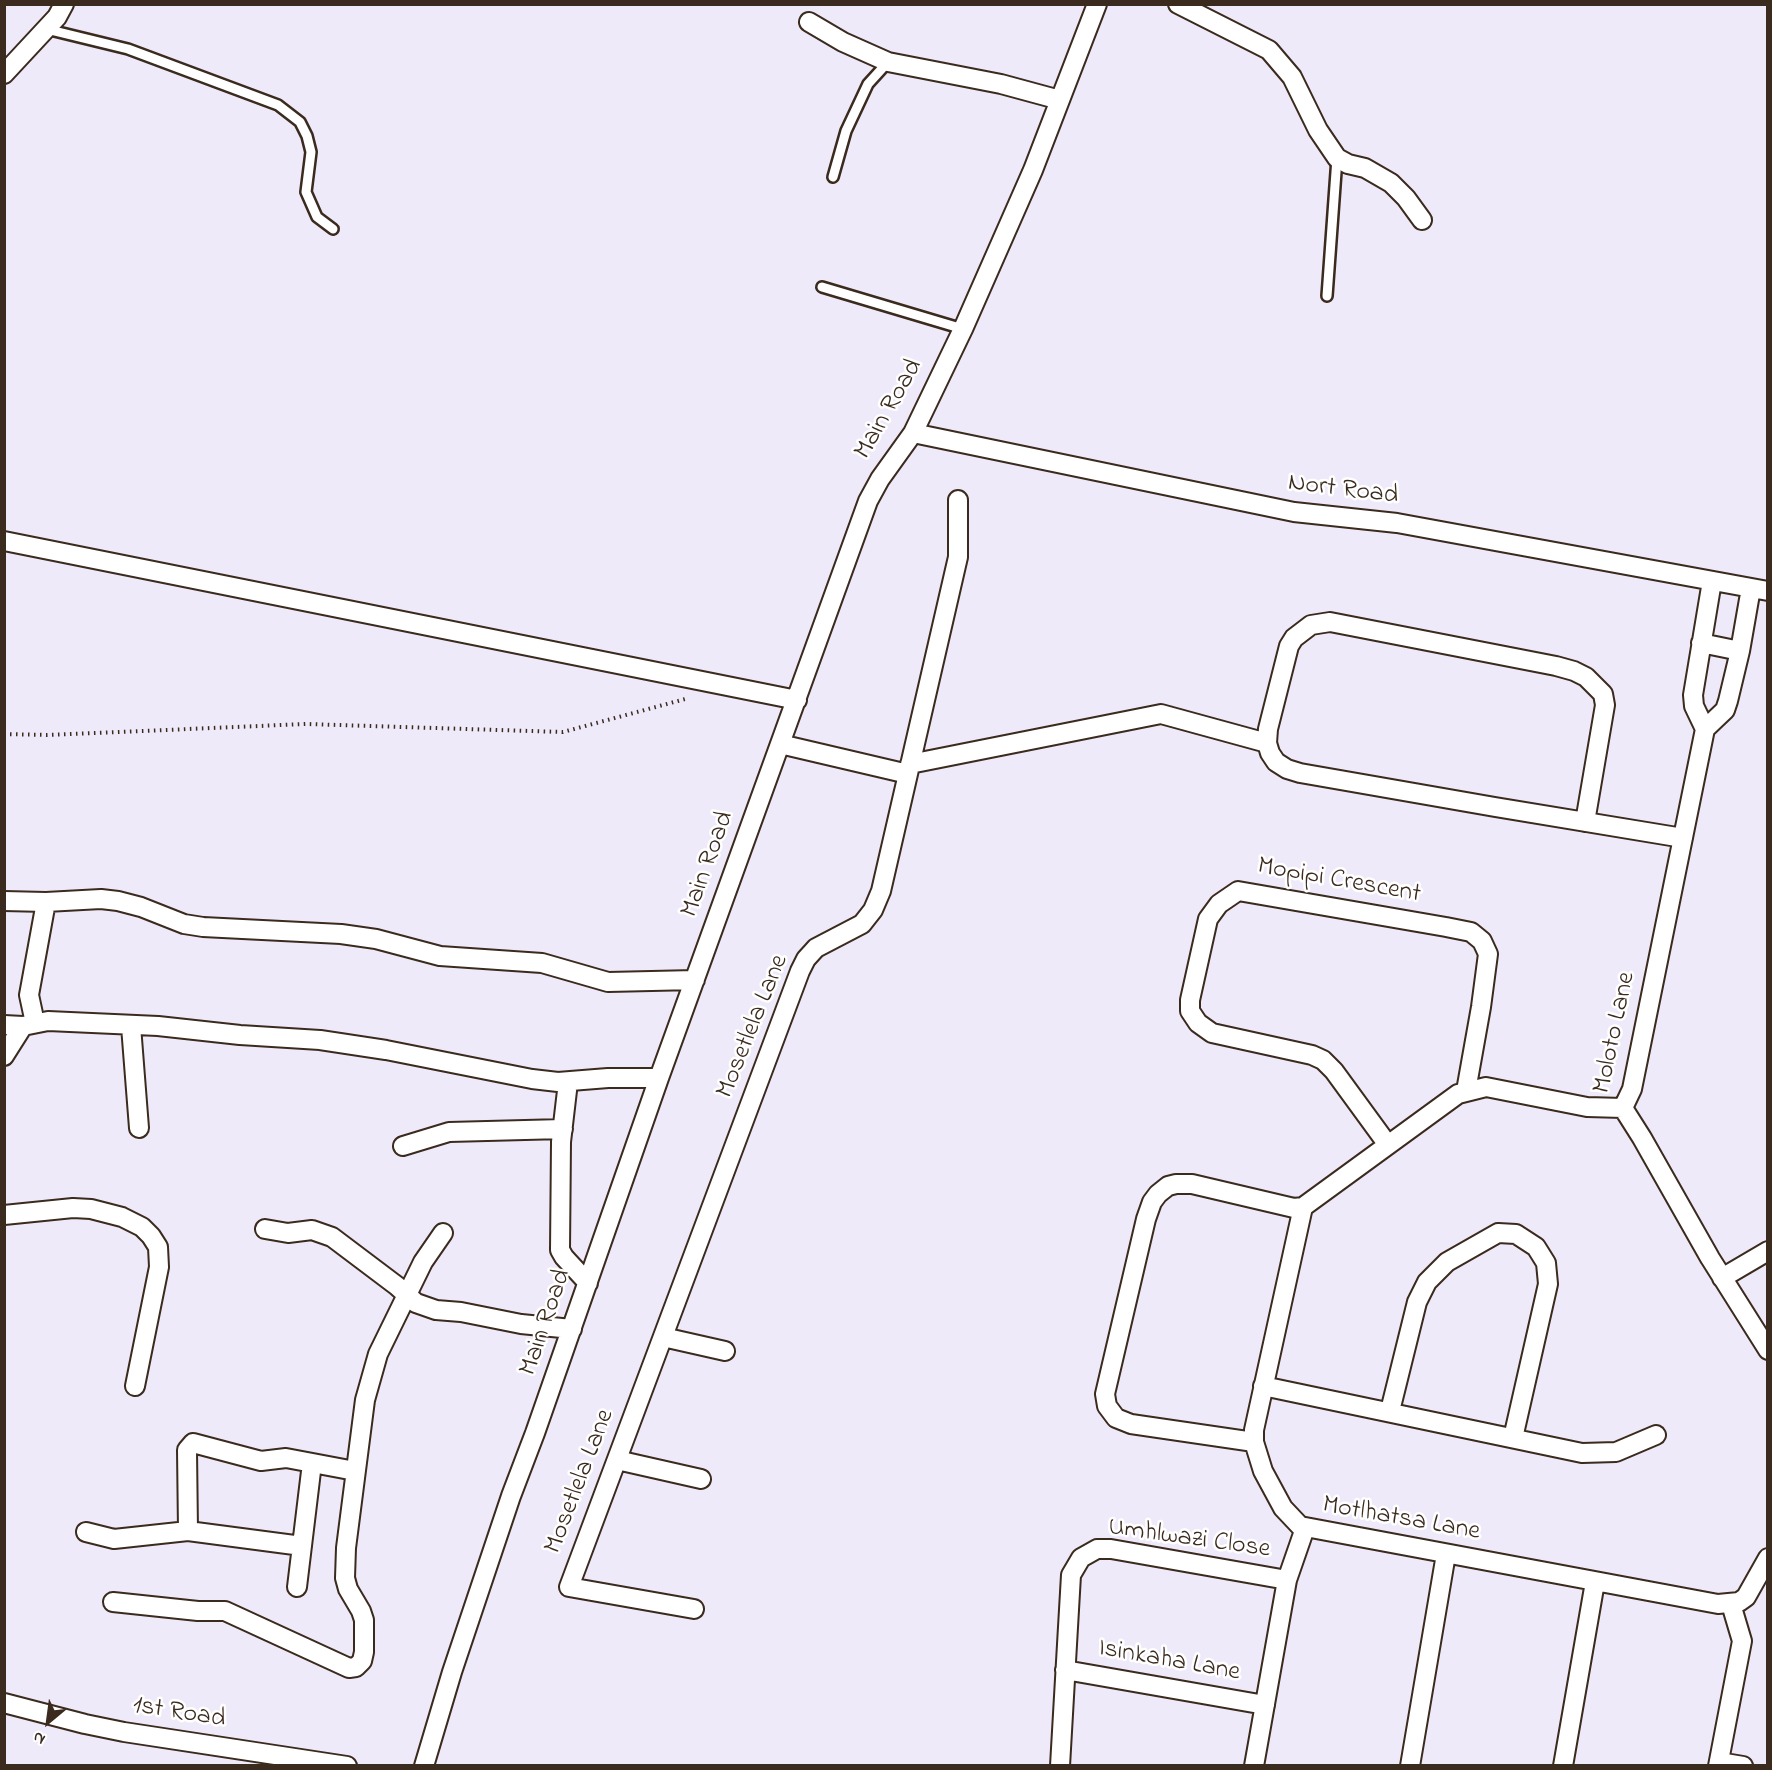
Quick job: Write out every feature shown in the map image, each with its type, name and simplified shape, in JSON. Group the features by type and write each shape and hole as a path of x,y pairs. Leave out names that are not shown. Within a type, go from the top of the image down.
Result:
{"street":[{"path":"4,74 57,17 64,4"},
{"name":"Main Road","path":"424,1766 431,1737 484,1575 659,1078 798,700 868,501 880,479 913,433 963,329 1033,170 1097,4"},
{"path":"1178,4 1269,50 1292,77 1318,130 1337,158 1348,164 1365,168 1391,183 1406,198 1422,220"},
{"path":"809,21 843,42 888,62 1001,84 1060,100"},
{"name":"Nort Road","path":"913,433 1294,512 1397,523 1759,590"},
{"name":"Mosetlela Lane","path":"694,1609 569,1587 806,959 816,948 862,924 873,910 881,891 958,556 958,500"},
{"path":"4,542 798,700"},
{"path":"1712,581 1693,695 1694,706 1704,729 1725,710 1759,590"},
{"path":"1585,822 1605,705 1603,694 1586,677 1574,670 1330,622 1311,625 1294,638 1289,646 1268,729 1267,743 1276,762 1287,769 1300,773 1585,822 1683,838"},
{"path":"1701,643 1740,651"},
{"path":"780,744 909,769 1161,714 1267,743"},
{"name":"Moloto Lane","path":"1704,729 1632,1089 1623,1108 1722,1278 1767,1350"},
{"name":"Mopipi Crescent","path":"1388,1145 1334,1071 1323,1060 1312,1055 1212,1033 1198,1023 1190,1011 1190,1000 1208,919 1219,904 1228,897 1238,891 1471,932 1482,941 1488,954 1466,1091"},
{"path":"4,901 46,902 101,899 141,907 184,924 203,927 376,939 440,956 542,963 608,982 695,980"},
{"path":"4,1056 33,1008 28,998 46,902"},
{"path":"21,1025 63,1021 158,1026 240,1035 320,1040 386,1050 532,1079 568,1082 608,1078 659,1078"},
{"path":"131,1026 139,1128"},
{"path":"568,1082 563,1129 560,1250 588,1282"},
{"path":"1254,1442 1131,1424 1112,1414 1107,1406 1105,1394 1148,1211 1158,1194 1168,1186 1192,1184 1294,1208 1303,1207 1458,1094 1486,1087 1587,1107 1623,1108"},
{"path":"403,1146 459,1131 563,1129"},
{"name":"Motlhatsa Lane","path":"1303,1207 1254,1430 1254,1442 1263,1471 1273,1492 1292,1519 1305,1528 1594,1582 1718,1604 1731,1604"},
{"path":"4,1215 52,1209 91,1209 122,1217 142,1227 152,1236 158,1247 159,1267 135,1386"},
{"path":"265,1229 288,1233 312,1230 332,1238 397,1286 416,1304 436,1310 462,1312 521,1324 572,1329"},
{"path":"113,1602 198,1611 225,1611 349,1668 356,1667 362,1662 364,1620 362,1611 348,1589 345,1578 346,1548 365,1400 378,1353 423,1262 443,1233"},
{"path":"1390,1411 1418,1302 1427,1282 1447,1262 1498,1233 1516,1234 1536,1247 1546,1263 1548,1284 1513,1438"},
{"path":"1722,1278 1767,1251"},
{"path":"663,1337 725,1351"},
{"path":"1263,1386 1582,1453 1616,1452 1656,1435"},
{"path":"188,1531 187,1450 193,1443 261,1461 286,1458 355,1471"},
{"path":"617,1460 701,1479"},
{"path":"297,1587 312,1463"},
{"name":"Umhlwazi Close","path":"1254,1766 1287,1580 1305,1528"},
{"path":"86,1532 114,1539 188,1531 302,1546"},
{"name":"Umhlwazi Close","path":"1060,1766 1071,1575 1076,1564 1089,1552 1111,1549 1287,1580"},
{"path":"1410,1766 1446,1554"},
{"path":"1743,1766 1719,1763 1742,1641 1731,1604 1746,1597 1767,1558"},
{"path":"1563,1766 1594,1582"},
{"name":"Isinkaha Lane","path":"1065,1670 1265,1705"},
{"name":"1st Road","path":"4,1703 124,1732 347,1766"}],"lane":[{"path":"46,29 128,49 278,105 300,122 307,136 311,152 306,192 317,218 333,229"},
{"path":"833,177 846,131 868,84 888,62"},
{"path":"1327,296 1337,158"},
{"path":"822,287 963,329"}],"path":[{"path":"4,734 47,735 306,724 563,732 691,697"}]}
